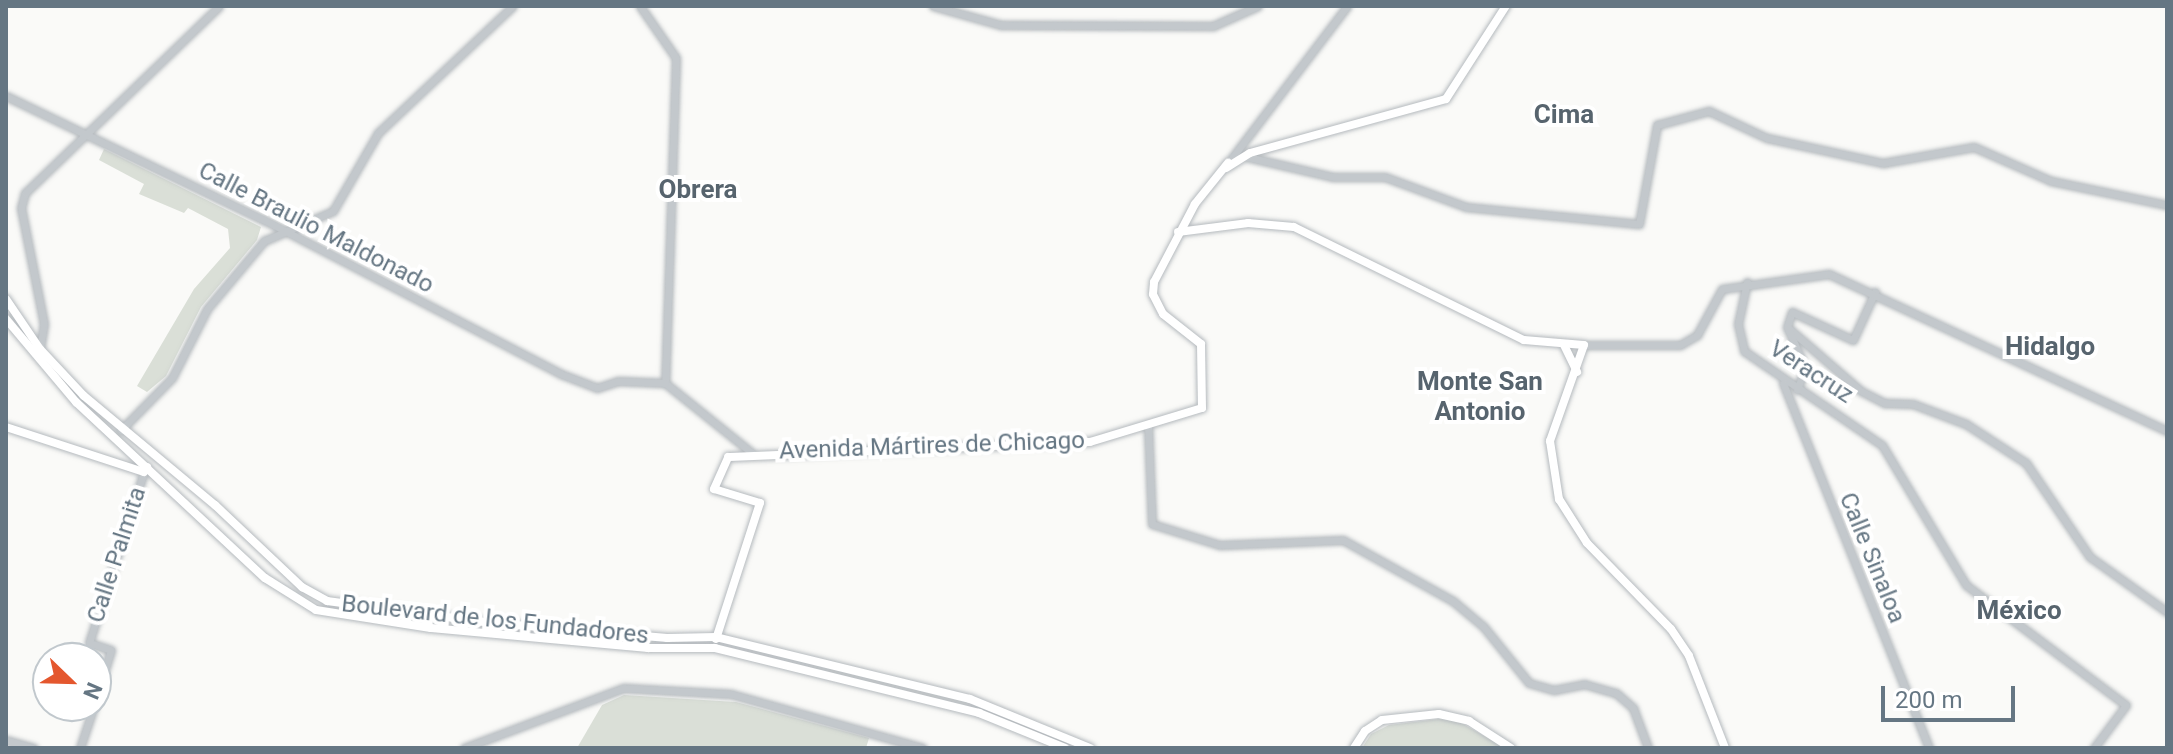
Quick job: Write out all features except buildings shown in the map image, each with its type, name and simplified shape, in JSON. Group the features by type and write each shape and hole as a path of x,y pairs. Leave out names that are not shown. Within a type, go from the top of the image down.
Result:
{"main road":[{"path":"1221,171 1243,156 1442,101 1454,92 1506,6"},
{"path":"1178,232 1228,163"},
{"path":"1178,232 1248,223 1294,227 1505,332 1540,344 1584,345 1577,372 1550,441 1551,467 1568,520 1671,629 1689,656 1725,748"},
{"name":"Avenida Mártires de Chicago","path":"716,637 760,503 714,489 724,460 752,453 1090,442 1202,408 1201,344 1163,314 1153,294 1157,272 1178,232"},
{"name":"Boulevard de los Fundadores","path":"6,299 40,349 121,430 215,505 302,587 327,601 492,623 667,638 716,637 970,699 1090,748"},
{"name":"Boulevard de los Fundadores","path":"6,319 56,382 145,470 265,578 327,614 648,648 715,648 947,704 1065,748"},
{"path":"1564,345 1577,372"},
{"path":"6,427 145,470"},
{"path":"108,431 121,430"},
{"path":"715,648 716,637"},
{"path":"947,704 970,699"},
{"path":"1354,748 1365,731 1382,720 1439,714 1469,721 1511,748"}],"street":[{"path":"40,349 44,324 22,200 84,135 219,6"},
{"path":"121,430 172,378 207,309 264,241 333,211 378,133 513,6"},
{"path":"640,6 676,58 665,383"},
{"path":"933,6 1001,25 1213,26 1258,6"},
{"path":"1228,163 1339,17 1344,6"},
{"name":"Calle Braulio Maldonado","path":"6,96 264,220 561,374 593,387 665,383"},
{"path":"1243,156 1333,177 1392,178 1466,207 1639,224 1654,132 1663,120 1714,111 1767,138 1883,163 1974,147 2051,181 2167,205"},
{"path":"264,220 264,241"},
{"path":"1584,345 1685,344 1697,335 1719,291 1747,282 1829,274 1875,292 2167,431"},
{"name":"Veracruz","path":"1747,282 1739,343 1782,381 1877,440 1966,585 2126,705 2094,748"},
{"path":"1797,390 1805,368 1787,327 1792,312 1853,340 1875,292"},
{"path":"1787,327 1861,391 1885,403 1913,404 1966,424 2026,463 2104,571 2167,612"},
{"name":"Calle Sinaloa","path":"1782,381 1929,748"},
{"name":"Avenida Mártires de Chicago","path":"665,383 752,453"},
{"path":"1148,425 1152,524 1220,545 1343,540 1453,601 1483,626 1529,683 1554,690 1584,684 1616,693 1633,708 1648,748"},
{"name":"Calle Palmita","path":"89,642 145,470"},
{"path":"464,748 624,688 731,694 923,748"},
{"path":"80,748 89,722"},
{"path":"6,740 34,748"}],"shaded area":[{"path":"104,149 261,227 257,240 201,307 166,376 147,392 137,386 194,289 230,248 228,229 188,208 184,213 139,194 144,184 99,160"},
{"path":"624,695 736,702 869,738 866,748 577,748 602,705"},
{"path":"1439,719 1458,721 1505,748 1362,748 1371,734 1389,725"}],"district":[{"name":"Cima","path":"1564,115"},
{"name":"Obrera","path":"698,190"},
{"name":"Hidalgo","path":"2050,347"},
{"name":"Monte San Antonio","path":"1480,397"},
{"name":"México","path":"2019,611"}]}
